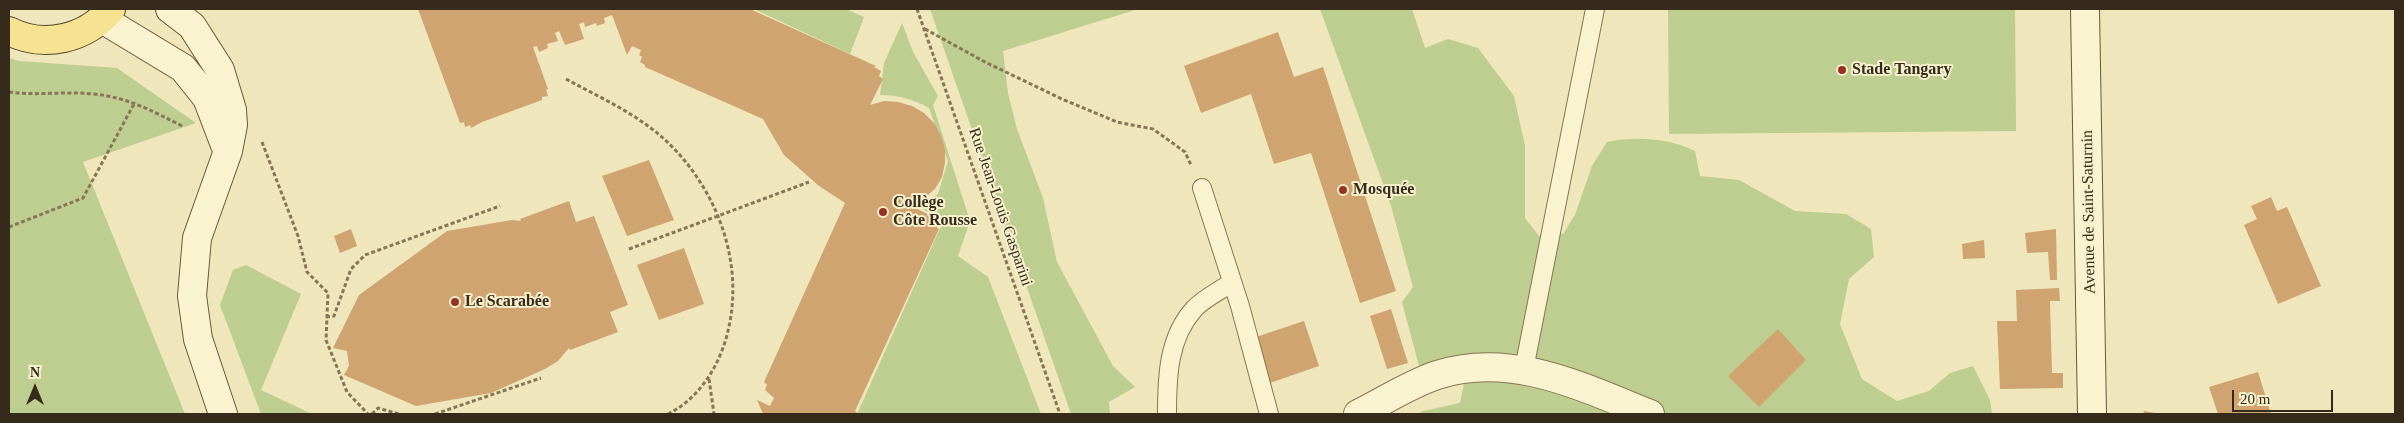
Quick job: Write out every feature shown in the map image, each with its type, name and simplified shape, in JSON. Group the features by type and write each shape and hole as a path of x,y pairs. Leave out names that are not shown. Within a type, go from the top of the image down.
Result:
{"main road":[{"path":"170,9 192,26 220,70 230,100 226,135 197,238 192,296 198,339 223,414"},
{"name":"Avenue de Saint-Saturnin","path":"2085,9 2092,414"},
{"path":"9,31 21,37 50,41 78,35 107,14 183,68 207,98 226,135"},
{"path":"1358,414 1437,375 1478,367 1524,369 1558,377 1650,414"}],"lane":[{"path":"1524,369 1594,9"},
{"path":"1202,188 1232,282 1270,414"},
{"path":"1168,414 1167,380 1174,341 1194,308 1232,282"}],"path":[{"name":"Rue Jean-Louis Gasparini","path":"917,9 1060,414"},
{"path":"924,28 985,62 1064,100 1117,122 1153,130 1185,152 1202,188"},
{"path":"566,79 640,120 664,138 700,181 714,203 729,252 734,283 732,314 724,345 709,379 681,408 668,414"},
{"path":"9,92 27,94 93,94 135,102 184,127 226,135 254,119 298,236 307,272 328,293 326,340 347,392 368,414"},
{"path":"9,227 83,198 135,102"},
{"path":"628,249 809,182"},
{"path":"326,317 334,316 351,269 365,255 500,206"},
{"path":"435,414 540,378"},
{"path":"709,379 714,414"},
{"path":"372,414 378,408 399,414"},
{"path":"454,408 457,414"}],"green space":[{"path":"754,9 846,9 864,17 850,54"},
{"path":"930,9 1138,9 1003,51 1008,93 1017,129 1043,198 1057,262 1113,366 1135,387 1109,402 1110,414 1071,414"},
{"path":"1320,9 1412,9 1425,48 1448,39 1478,48 1514,96 1525,146 1525,218 1539,236 1563,234 1575,215 1592,166 1607,142 1629,139 1652,139 1685,147 1695,151 1700,176 1739,180 1795,211 1846,214 1871,229 1874,257 1849,279 1840,324 1862,379 1897,401 1929,391 1950,373 1973,366 1990,400 1992,414 1417,414 1460,403 1465,378 1464,361 1458,356 1419,366 1402,302 1413,287 1391,206"},
{"name":"Stade Tangary","path":"1668,9 2015,9 2016,131 1669,134"},
{"path":"902,23 913,52 938,96 933,105 970,221 958,256 988,277 1041,414 857,414 942,224 920,206 938,194 948,161 929,108 905,98 880,95 884,63"},
{"path":"9,58 19,61 117,68 196,123 83,162 185,414 9,414"},
{"path":"246,265 301,294 261,390 312,414 261,414 220,305 233,270"}],"building":[{"name":"Collège Côte Rousse","path":"418,9 750,9 876,66 874,67 881,71 879,76 883,79 870,105 884,101 898,102 912,106 924,113 934,123 941,136 945,149 945,163 942,177 935,189 913,207 936,218 935,221 939,223 937,228 939,229 855,411 857,412 856,414 763,414 757,400 770,406 774,398 765,390 767,385 764,382 845,203 819,186 784,155 763,119 645,67 640,62 642,57 639,55 641,50 632,46 627,55 612,15 604,18 605,23 597,26 596,23 585,27 584,22 579,24 584,39 565,45 559,31 555,33 558,41 547,44 548,48 539,52 537,46 533,47 548,89 546,90 548,96 471,128 470,125 465,127 464,122 460,123"},
{"name":"Mosquée","path":"1278,32 1294,77 1323,67 1396,291 1360,303 1311,153 1274,164 1251,94 1201,113 1184,66"},
{"path":"649,160 674,220 627,236 602,176"},
{"path":"2271,197 2277,211 2287,207 2321,286 2278,304 2244,225 2257,219 2251,206"},
{"name":"Le Scarabée","path":"569,201 576,222 594,216 628,305 610,312 618,332 570,350 569,348 558,361 545,369 491,393 416,406 344,375 349,366 347,351 333,348 359,295 447,231 512,220 521,221 520,219"},
{"path":"351,229 357,246 340,253 334,236"},
{"path":"2056,229 2057,280 2050,280 2048,252 2027,253 2025,233"},
{"path":"1984,240 1985,258 1963,259 1962,244"},
{"path":"684,248 704,304 659,320 637,265"},
{"path":"2059,288 2060,301 2050,301 2052,373 2063,373 2063,388 2000,389 1997,321 2017,321 2016,290"},
{"path":"1391,309 1408,363 1387,369 1370,316"},
{"path":"1304,321 1319,366 1267,384 1253,338"},
{"path":"1778,329 1806,360 1759,407 1728,376"},
{"path":"2258,372 2271,414 2218,414 2209,387"},
{"path":"2144,411 2155,413 2155,414 2143,414"}],"place":[{"name":"Stade Tangary","path":"1842,70"},
{"name":"Mosquée","path":"1343,190"},
{"name":"Collège Côte Rousse","path":"883,212"},
{"name":"Le Scarabée","path":"455,302"}]}
